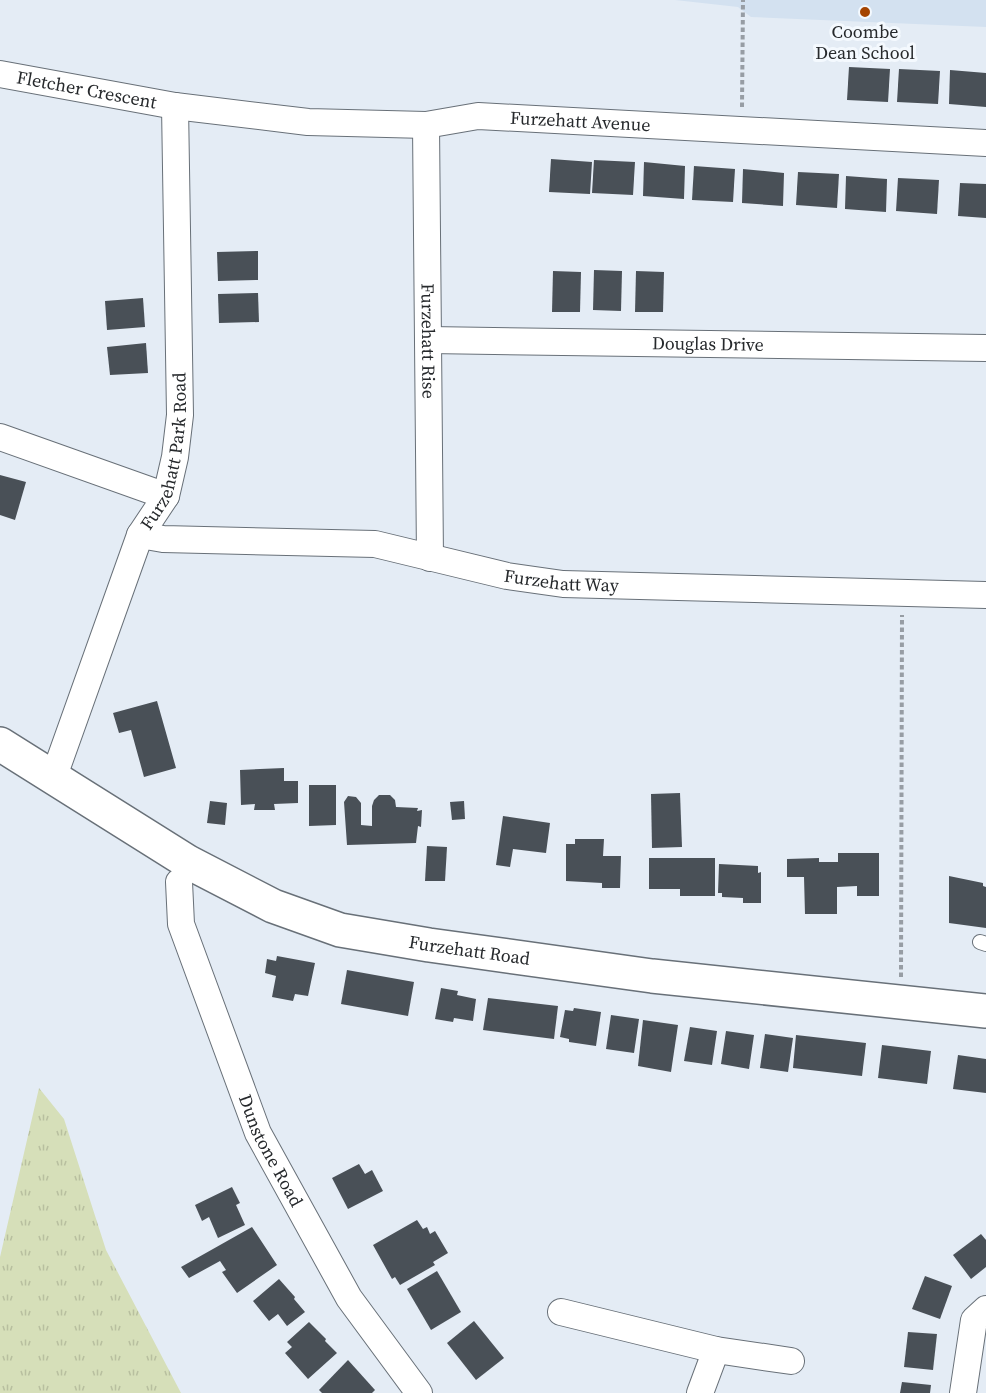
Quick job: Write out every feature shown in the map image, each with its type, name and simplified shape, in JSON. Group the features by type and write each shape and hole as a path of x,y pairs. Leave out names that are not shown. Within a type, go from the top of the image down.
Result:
{"street":[{"name":"Fletcher Crescent","path":"0,74 175,106"},
{"name":"Furzehatt Avenue","path":"175,106 308,122 426,125 478,116 986,143"},
{"name":"Furzehatt Park Road","path":"54,776 140,535 166,496 175,457 180,415 175,106"},
{"name":"Furzehatt Rise","path":"426,125 430,558"},
{"name":"Douglas Drive","path":"429,340 986,348"},
{"path":"0,438 166,496"},
{"name":"Furzehatt Way","path":"140,535 163,539 375,544 507,576 563,584 986,595"},
{"name":"Furzehatt Road","path":"0,744 188,862 273,906 340,930 429,945 652,976 986,1011"},
{"name":"Dunstone Road","path":"179,882 181,924 258,1133 349,1298 419,1393"},
{"path":"963,1393 974,1320 986,1309"},
{"path":"561,1312 716,1350 791,1361"},
{"path":"700,1393 716,1350"}],"path":[{"path":"742,129 743,0"},
{"path":"901,1001 903,593"}],"shaded area":[{"name":"Coombe Dean School","path":"675,0 986,0 986,27 751,17 738,7"}],"green space":[{"path":"39,1088 64,1119 106,1250 181,1393 0,1393 0,1257"}],"building":[{"path":"849,67 890,69 888,102 847,100"},
{"path":"899,69 940,71 938,104 897,102"},
{"path":"950,70 986,73 986,107 949,104"},
{"path":"551,159 592,162 590,194 549,192"},
{"path":"594,160 635,162 633,195 592,193"},
{"path":"644,162 685,166 684,199 643,196"},
{"path":"694,166 735,169 733,202 692,200"},
{"path":"743,169 784,173 783,206 742,203"},
{"path":"798,172 839,174 837,208 796,205"},
{"path":"846,176 887,179 886,212 845,209"},
{"path":"898,178 939,180 937,214 896,211"},
{"path":"960,183 986,184 986,218 958,216"},
{"path":"258,251 258,280 218,281 217,252"},
{"path":"594,270 622,271 621,311 593,310"},
{"path":"553,271 581,272 580,312 552,312"},
{"path":"636,271 664,272 663,312 635,312"},
{"path":"258,293 259,322 219,323 218,294"},
{"path":"143,298 145,327 107,330 105,301"},
{"path":"146,343 148,373 110,375 107,347"},
{"path":"0,475 26,482 15,520 0,515"},
{"path":"157,701 176,768 144,777 131,730 119,733 113,713"},
{"path":"284,768 284,781 298,781 298,803 274,804 275,810 254,810 255,804 241,805 240,770"},
{"path":"309,785 336,785 336,825 309,826"},
{"path":"680,793 682,847 652,848 651,794"},
{"path":"379,795 390,795 395,800 396,807 422,810 421,827 418,826 416,843 347,845 344,802 348,796 356,797 361,803 361,825 372,826 372,806"},
{"path":"210,801 227,803 225,825 207,823"},
{"path":"464,801 465,819 452,820 450,802"},
{"path":"503,816 550,823 546,853 513,849 510,867 496,865"},
{"path":"575,839 604,839 603,856 621,856 620,888 602,888 602,883 566,881 566,844 575,844"},
{"path":"427,846 447,847 445,881 425,881"},
{"path":"838,853 879,853 879,896 857,896 857,886 837,887 837,914 805,914 804,877 787,877 787,859 819,858 819,862 838,862"},
{"path":"649,858 715,858 715,896 680,896 680,889 649,889"},
{"path":"719,864 758,866 758,873 761,872 761,903 743,903 743,898 722,897 722,893 718,893"},
{"path":"949,876 983,883 986,887 986,928 949,923"},
{"path":"277,956 315,963 308,996 295,994 293,1001 272,997 276,976 265,973 267,959 276,961"},
{"path":"347,970 414,982 408,1016 341,1004"},
{"path":"441,988 458,991 457,995 476,999 473,1021 454,1018 453,1022 435,1019"},
{"path":"488,998 558,1006 554,1039 483,1030"},
{"path":"574,1008 601,1012 596,1046 569,1042 569,1039 560,1037 565,1010 573,1011"},
{"path":"611,1015 639,1019 634,1053 606,1049"},
{"path":"643,1020 678,1025 671,1072 638,1066"},
{"path":"690,1027 717,1031 712,1065 684,1061"},
{"path":"726,1031 754,1035 749,1069 721,1064"},
{"path":"765,1034 793,1038 788,1072 760,1068"},
{"path":"796,1035 866,1043 862,1076 793,1068"},
{"path":"882,1045 931,1051 927,1084 878,1078"},
{"path":"958,1055 986,1059 986,1093 953,1089"},
{"path":"359,1164 365,1174 372,1170 383,1191 348,1209 332,1178"},
{"path":"232,1187 240,1203 236,1205 245,1225 218,1238 209,1217 202,1221 195,1205"},
{"path":"417,1220 423,1229 427,1227 430,1234 435,1231 448,1253 433,1262 435,1265 400,1285 395,1277 392,1279 373,1245"},
{"path":"252,1227 277,1265 237,1293 222,1272 226,1270 220,1261 189,1278 181,1267"},
{"path":"981,1234 986,1240 986,1267 971,1279 953,1255"},
{"path":"437,1271 461,1312 431,1330 407,1289"},
{"path":"925,1276 952,1286 940,1319 912,1309"},
{"path":"279,1279 305,1312 287,1326 278,1314 269,1321 253,1301"},
{"path":"474,1321 504,1358 476,1380 447,1343"},
{"path":"309,1322 337,1353 308,1379 285,1353 292,1347 287,1342"},
{"path":"908,1332 937,1334 933,1370 904,1367"},
{"path":"348,1360 375,1390 372,1393 322,1393 319,1390"},
{"path":"902,1382 931,1385 930,1393 900,1393"}],"place":[{"name":"Coombe Dean School","path":"865,12"}]}
